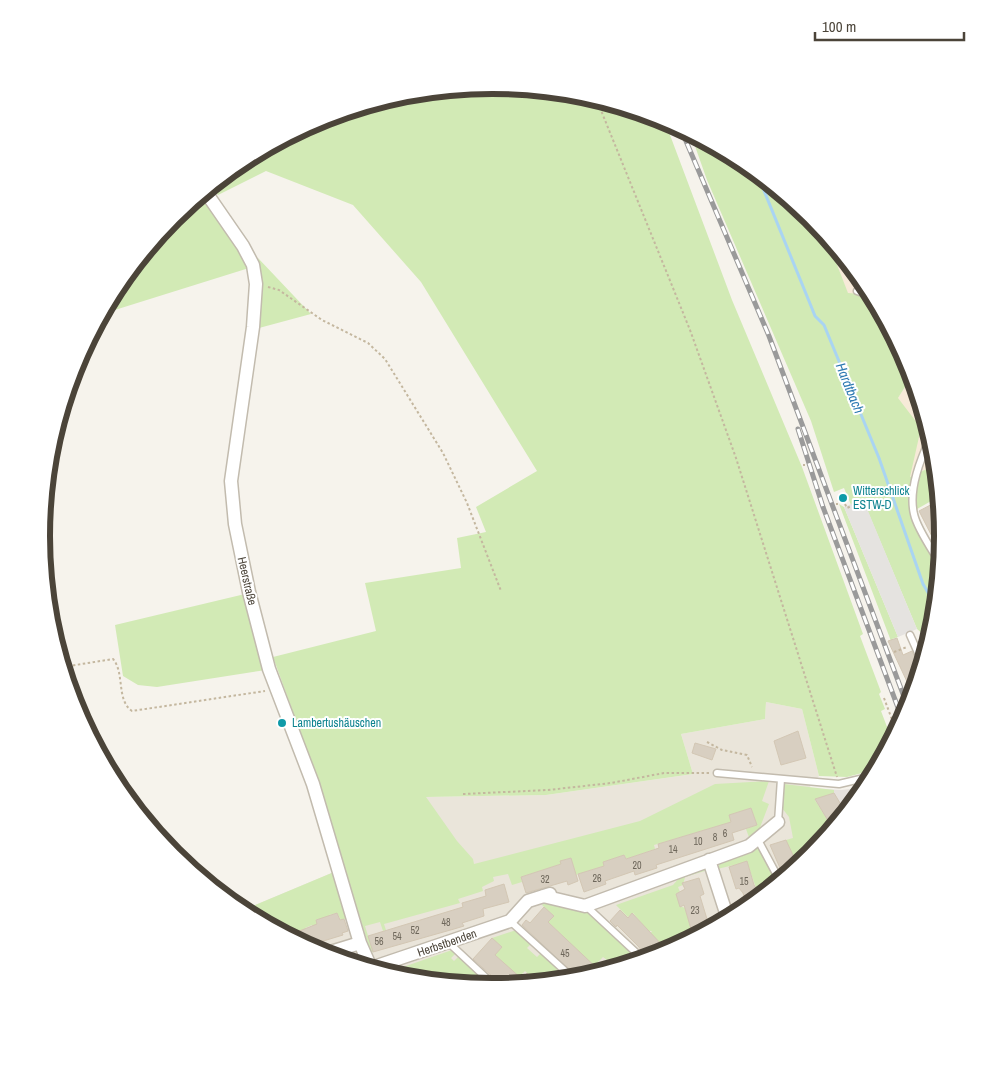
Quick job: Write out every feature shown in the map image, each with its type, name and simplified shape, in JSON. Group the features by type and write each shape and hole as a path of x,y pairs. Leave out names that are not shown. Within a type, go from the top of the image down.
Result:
{"street":[{"name":"Heerstraße","path":"209,197 244,246 253,265 256,284 253,327 231,481 235,524 249,592 269,669 322,810 360,942 368,960"},
{"path":"591,904 749,846 778,822"},
{"path":"709,860 726,912"},
{"name":"Herbstbenden","path":"494,927 512,906 556,892 591,904"},
{"name":"Herbstbenden","path":"383,964 510,921 528,901"},
{"path":"336,950 360,942"}],"lane":[{"path":"857,291 862,293"},
{"path":"926,448 913,493 914,515 934,553"},
{"path":"910,635 919,655"},
{"path":"717,774 839,784 862,779"},
{"path":"778,822 781,779"},
{"path":"758,840 777,875"},
{"path":"591,904 638,954"},
{"path":"510,921 566,972"},
{"path":"449,943 486,978"}],"path":[{"path":"600,107 690,330 730,440 839,784"},
{"path":"256,284 279,290 322,320 368,343 384,359 443,453 467,502 501,590"},
{"path":"845,504 846,508 856,504"},
{"path":"894,652 903,648"},
{"path":"69,666 108,658 113,659 116,663 126,704 132,711 277,689"},
{"path":"884,698 893,723"},
{"path":"707,742 722,750 747,755 755,777"},
{"path":"463,794 548,790 612,783 664,773 717,774"}],"shaded area":[{"path":"832,253 863,295 848,294"},
{"path":"908,383 920,421 929,468 910,477 898,398"},
{"path":"863,499 917,629 898,637 844,507"},
{"path":"766,702 802,709 819,776 809,788 811,843 784,869 738,904 688,933 635,955 579,970 521,978 464,978 435,975 378,963 323,945 297,933 251,907 334,872 426,797 546,795 693,774 681,734 765,719"},
{"path":"809,788 841,790 856,788 822,831"}],"green space":[{"path":"492,93 550,97 607,109 668,130 732,300 802,467 863,634 860,636 881,692 879,694 885,709 881,711 889,732 867,772 847,777 819,776 802,709 766,702 765,719 681,734 693,774 546,795 426,797 457,841 473,859 474,864 640,821 715,784 769,781 762,801 769,804 759,830 750,840 746,829 757,825 751,808 730,815 731,821 728,823 654,845 655,849 629,858 626,858 624,855 603,862 604,866 576,875 570,858 561,861 561,864 521,877 522,882 512,885 508,874 493,877 494,881 482,887 483,891 458,899 460,903 384,924 386,930 383,931 380,922 365,926 373,952 371,953 315,773 273,657 376,631 365,583 461,568 457,538 486,532 476,507 537,471 421,282 353,205 266,171 218,195 215,192 247,168 271,153 323,127 378,109 435,97"},
{"path":"694,142 738,168 762,185 805,223 833,253 848,293 863,294 889,340 908,383 898,398 921,428 910,477 929,468 931,478 933,500 910,513 934,561 931,594 923,635 917,629 863,500 851,505 844,488 834,492 811,421 707,180"},
{"path":"206,199 249,268 112,311 141,267 160,244"},
{"path":"258,258 311,314 259,328 263,283"},
{"path":"839,504 844,507 898,637 892,639 894,649"},
{"path":"245,594 266,670 157,687 138,685 123,676 115,625"},
{"path":"784,784 834,790 834,793 815,800 829,823 795,859 786,840 793,838 789,817 782,808"},
{"path":"759,847 775,877 760,888 756,888 747,862 717,869 720,863 751,853"},
{"path":"704,868 708,870 685,877 683,885 678,887 680,892 676,894 680,906 685,908 692,931 662,945 650,934 652,931 648,931 633,913 628,917 616,905 673,885 681,876"},
{"path":"334,872 348,918 341,920 337,913 329,915 330,920 321,922 320,919 316,919 318,928 314,929 312,925 305,928 306,931 297,933 251,907"},
{"path":"546,901 590,913 635,955 607,963 607,960 603,957 594,966 556,944 563,936 548,922 554,916 542,905"},
{"path":"516,930 531,944 527,948 537,957 541,953 562,973 531,977 525,971 519,977 495,955 502,947 492,938"},
{"path":"452,950 456,953 451,958 454,961 459,956 482,978 435,975 428,972 426,974 399,968"}],"building":[{"path":"934,503 935,542 919,511"},
{"path":"897,638 903,655 912,651 917,662 909,686 888,641"},
{"path":"798,731 806,758 781,765 774,741"},
{"path":"695,743 716,749 712,760 692,753"},
{"path":"834,793 842,807 829,823 815,799"},
{"path":"751,808 757,825 732,833 734,840 656,865 657,868 635,875 634,871 605,881 606,884 584,892 578,874 604,866 603,862 624,855 626,859 659,848 658,844 731,822 729,815"},
{"path":"786,840 795,859 781,871 770,845"},
{"path":"571,858 578,881 568,885 567,881 526,893 521,877 561,864 560,861"},
{"path":"747,861 754,885 756,888 760,888 745,899 739,888 736,889 729,867"},
{"path":"699,878 704,894 700,896 708,922 692,931 684,905 680,907 676,894 685,889 682,883"},
{"path":"504,884 509,902 483,909 484,916 462,923 464,926 373,952 368,936 463,907 462,903 486,896 485,890"},
{"path":"544,907 554,916 548,922 595,966 571,971 522,925 526,920 530,923"},
{"path":"620,910 628,918 632,913 662,945 643,952 617,925 616,927 610,921"},
{"path":"337,913 340,920 344,919 348,931 342,933 343,935 320,942 321,944 296,932 317,924 316,920"},
{"path":"492,938 502,947 495,955 521,978 494,978 473,959"},
{"path":"527,973 531,977 523,978"}],"waterway":[{"name":"Hardtbach","path":"762,185 815,316 824,325 879,458 923,584 930,597"}],"railway":[{"path":"684,137 769,336 904,697"},
{"path":"798,429 823,507 899,710"}],"place":[{"name":"Witterschlick ESTW-D","path":"843,498"},
{"name":"Lambertushäuschen","path":"282,723"}]}
